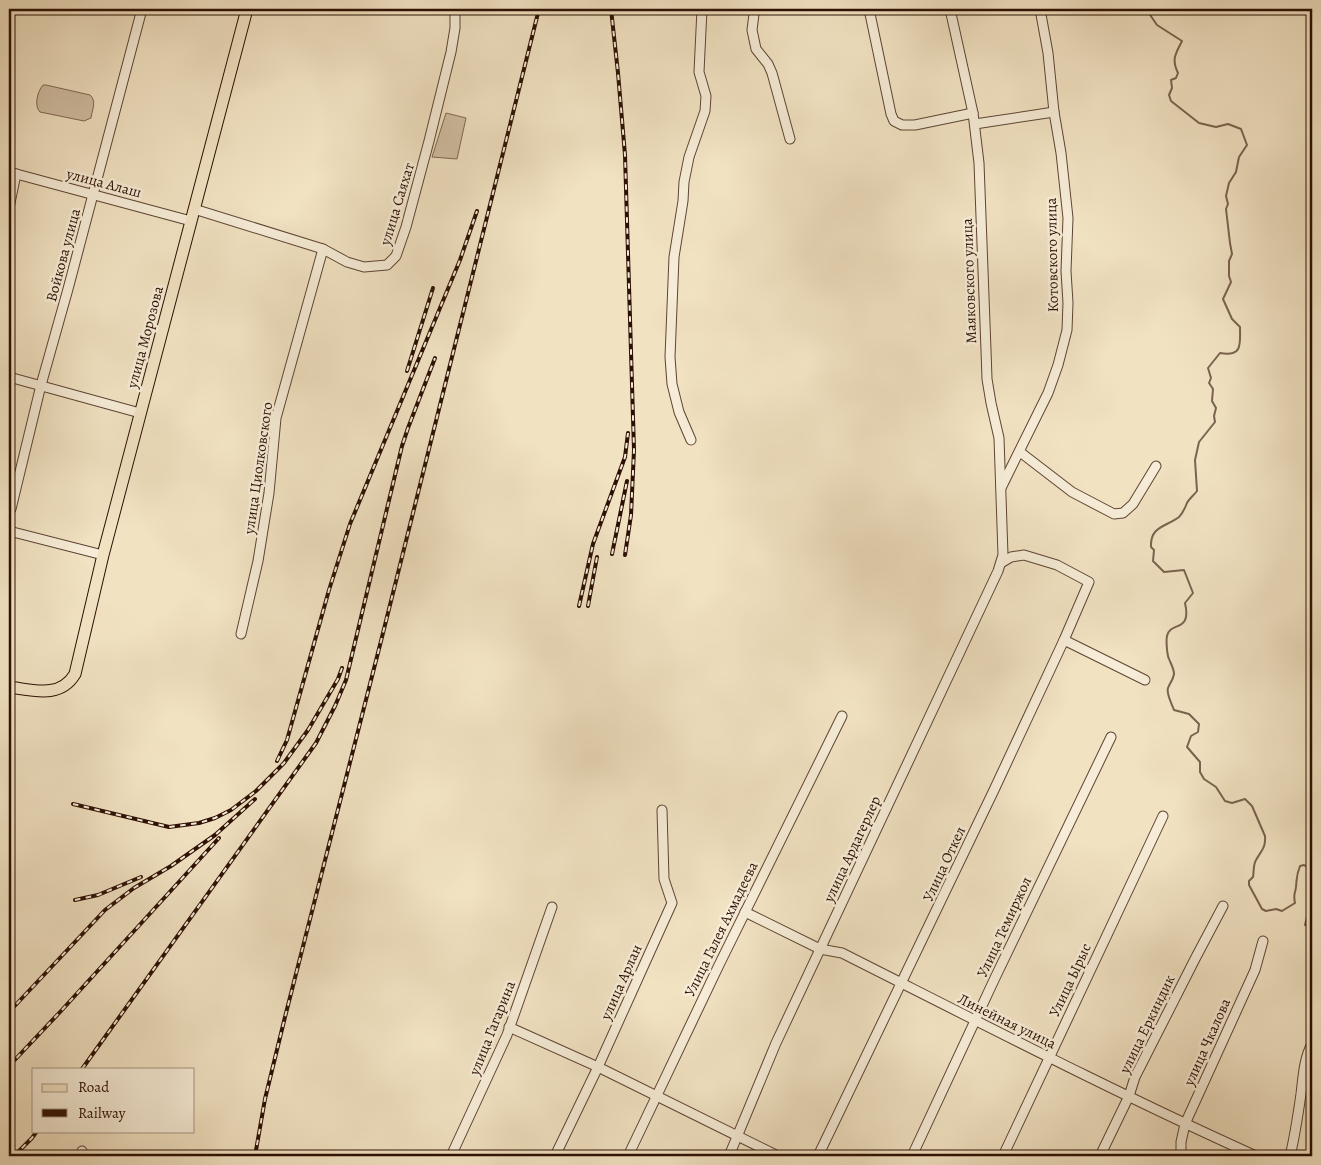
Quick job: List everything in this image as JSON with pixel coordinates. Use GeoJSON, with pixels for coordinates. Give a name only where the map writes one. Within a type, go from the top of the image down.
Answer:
{"type":"FeatureCollection","features":[{"type":"Feature","properties":{"kind":"main road","name":"улица Морозова"},"geometry":{"type":"LineString","coordinates":[[9,687],[50,691],[65,686],[75,674],[103,555],[247,9]]}},
{"type":"Feature","properties":{"kind":"street","name":"Войкова улица"},"geometry":{"type":"LineString","coordinates":[[11,509],[41,385],[142,9]]}},
{"type":"Feature","properties":{"kind":"street","name":"улица Саяхат"},"geometry":{"type":"LineString","coordinates":[[194,210],[323,249],[347,262],[364,267],[386,265],[396,256],[406,227],[429,142],[451,52],[455,28],[455,14],[452,9]]}},
{"type":"Feature","properties":{"kind":"street"},"geometry":{"type":"LineString","coordinates":[[691,440],[678,412],[672,384],[670,358],[674,257],[683,201],[684,182],[689,157],[706,104],[706,96],[699,72],[702,9]]}},
{"type":"Feature","properties":{"kind":"street"},"geometry":{"type":"LineString","coordinates":[[754,9],[752,30],[756,49],[768,64],[772,73],[790,139]]}},
{"type":"Feature","properties":{"kind":"street"},"geometry":{"type":"LineString","coordinates":[[869,9],[894,121],[902,125],[915,124],[973,113]]}},
{"type":"Feature","properties":{"kind":"street","name":"Маяковского улица"},"geometry":{"type":"LineString","coordinates":[[950,9],[973,113],[979,163],[987,379],[999,438],[1002,559]]}},
{"type":"Feature","properties":{"kind":"street","name":"Котовского улица"},"geometry":{"type":"LineString","coordinates":[[1001,489],[1048,394],[1067,330],[1066,271],[1068,218],[1048,54],[1040,9]]}},
{"type":"Feature","properties":{"kind":"street"},"geometry":{"type":"LineString","coordinates":[[975,124],[1054,112]]}},
{"type":"Feature","properties":{"kind":"street","name":"улица Алаш"},"geometry":{"type":"LineString","coordinates":[[13,174],[191,221]]}},
{"type":"Feature","properties":{"kind":"street"},"geometry":{"type":"LineString","coordinates":[[9,208],[13,174]]}},
{"type":"Feature","properties":{"kind":"street","name":"улица Циолковского"},"geometry":{"type":"LineString","coordinates":[[240,634],[260,552],[269,493],[276,418],[323,249]]}},
{"type":"Feature","properties":{"kind":"street"},"geometry":{"type":"LineString","coordinates":[[9,377],[140,413]]}},
{"type":"Feature","properties":{"kind":"street"},"geometry":{"type":"LineString","coordinates":[[1020,452],[1072,492],[1114,514],[1124,513],[1133,504],[1156,466]]}},
{"type":"Feature","properties":{"kind":"street"},"geometry":{"type":"LineString","coordinates":[[9,531],[103,555]]}},
{"type":"Feature","properties":{"kind":"street","name":"Улица Откел"},"geometry":{"type":"LineString","coordinates":[[818,1156],[1064,640],[1089,582],[1057,565],[1024,555],[1002,559]]}},
{"type":"Feature","properties":{"kind":"street","name":"улица Ардагерлер"},"geometry":{"type":"LineString","coordinates":[[729,1156],[776,1043],[994,580],[1002,559]]}},
{"type":"Feature","properties":{"kind":"street"},"geometry":{"type":"LineString","coordinates":[[1064,640],[1145,680]]}},
{"type":"Feature","properties":{"kind":"street","name":"Улица Галея Ахмадеева"},"geometry":{"type":"LineString","coordinates":[[628,1156],[745,912],[842,716]]}},
{"type":"Feature","properties":{"kind":"street","name":"Улица Темиржол"},"geometry":{"type":"LineString","coordinates":[[912,1156],[1111,737]]}},
{"type":"Feature","properties":{"kind":"street","name":"улица Арлан"},"geometry":{"type":"LineString","coordinates":[[555,1156],[598,1067],[672,903],[664,879],[662,810]]}},
{"type":"Feature","properties":{"kind":"street","name":"Улица Ырыс"},"geometry":{"type":"LineString","coordinates":[[1003,1156],[1163,816]]}},
{"type":"Feature","properties":{"kind":"street","name":"улица Еркиндик"},"geometry":{"type":"LineString","coordinates":[[1100,1156],[1129,1096],[1135,1077],[1223,906]]}},
{"type":"Feature","properties":{"kind":"street","name":"улица Гагарина"},"geometry":{"type":"LineString","coordinates":[[451,1156],[509,1027],[552,907]]}},
{"type":"Feature","properties":{"kind":"street","name":"Линейная улица"},"geometry":{"type":"LineString","coordinates":[[745,912],[820,949],[842,953],[975,1021],[1185,1124],[1256,1156]]}},
{"type":"Feature","properties":{"kind":"street","name":"улица Чкалова"},"geometry":{"type":"LineString","coordinates":[[1181,1156],[1181,1142],[1185,1124],[1255,970],[1263,940]]}},
{"type":"Feature","properties":{"kind":"street"},"geometry":{"type":"LineString","coordinates":[[509,1027],[598,1067],[778,1156]]}},
{"type":"Feature","properties":{"kind":"street"},"geometry":{"type":"LineString","coordinates":[[1290,1156],[1305,1068],[1312,1044]]}},
{"type":"Feature","properties":{"kind":"shaded area"},"geometry":{"type":"Polygon","coordinates":[[[43,85],[90,95],[94,103],[91,118],[84,121],[40,112],[37,106],[37,99],[43,85]]]}},
{"type":"Feature","properties":{"kind":"shaded area"},"geometry":{"type":"Polygon","coordinates":[[[446,113],[466,118],[457,159],[432,157],[446,113]]]}},
{"type":"Feature","properties":{"kind":"waterway"},"geometry":{"type":"LineString","coordinates":[[1146,9],[1157,25],[1182,41],[1175,56],[1178,73],[1176,78],[1171,80],[1172,88],[1169,95],[1171,101],[1199,123],[1216,127],[1228,124],[1241,129],[1247,145],[1239,157],[1236,172],[1229,183],[1226,196],[1232,254],[1229,261],[1231,282],[1223,299],[1232,319],[1240,327],[1240,344],[1239,348],[1233,353],[1220,353],[1208,368],[1211,378],[1209,383],[1213,389],[1212,401],[1216,408],[1215,422],[1199,442],[1195,460],[1197,491],[1188,501],[1179,517],[1156,531],[1151,540],[1151,547],[1154,550],[1153,561],[1164,572],[1184,570],[1193,593],[1185,603],[1186,619],[1183,623],[1172,629],[1167,636],[1168,654],[1174,674],[1168,688],[1168,693],[1174,710],[1189,714],[1199,724],[1198,732],[1191,736],[1187,747],[1200,762],[1200,772],[1204,779],[1216,787],[1225,801],[1232,803],[1245,799],[1252,806],[1265,836],[1265,844],[1255,862],[1253,877],[1249,881],[1249,885],[1262,909],[1266,911],[1276,909],[1282,911],[1295,903],[1294,896],[1300,866],[1304,865],[1310,869],[1312,882]]}},
{"type":"Feature","properties":{"kind":"waterway"},"geometry":{"type":"LineString","coordinates":[[1312,906],[1309,909],[1305,925],[1312,929]]}},
{"type":"Feature","properties":{"kind":"railway"},"geometry":{"type":"LineString","coordinates":[[255,1156],[265,1099],[285,1017],[539,9]]}},
{"type":"Feature","properties":{"kind":"railway"},"geometry":{"type":"LineString","coordinates":[[611,9],[625,155],[634,450],[631,515],[625,555]]}},
{"type":"Feature","properties":{"kind":"railway"},"geometry":{"type":"LineString","coordinates":[[277,761],[287,740],[329,590],[350,524],[460,260],[477,211]]}},
{"type":"Feature","properties":{"kind":"railway"},"geometry":{"type":"LineString","coordinates":[[407,371],[433,288]]}},
{"type":"Feature","properties":{"kind":"railway"},"geometry":{"type":"LineString","coordinates":[[83,1068],[316,743],[335,706],[346,680],[402,446],[435,358]]}},
{"type":"Feature","properties":{"kind":"railway"},"geometry":{"type":"LineString","coordinates":[[579,606],[593,544],[625,457],[628,433]]}},
{"type":"Feature","properties":{"kind":"railway"},"geometry":{"type":"LineString","coordinates":[[612,554],[627,481]]}},
{"type":"Feature","properties":{"kind":"railway"},"geometry":{"type":"LineString","coordinates":[[588,606],[597,557]]}},
{"type":"Feature","properties":{"kind":"railway"},"geometry":{"type":"LineString","coordinates":[[73,804],[169,827],[199,823],[231,810],[256,791],[284,763],[308,730],[338,679],[342,668]]}},
{"type":"Feature","properties":{"kind":"railway"},"geometry":{"type":"LineString","coordinates":[[9,1012],[105,910],[134,888],[171,866],[215,835],[255,799]]}},
{"type":"Feature","properties":{"kind":"railway"},"geometry":{"type":"LineString","coordinates":[[9,1066],[219,838]]}},
{"type":"Feature","properties":{"kind":"railway"},"geometry":{"type":"LineString","coordinates":[[75,900],[98,895],[141,877]]}},
{"type":"Feature","properties":{"kind":"railway"},"geometry":{"type":"LineString","coordinates":[[14,1156],[36,1132]]}}]}
